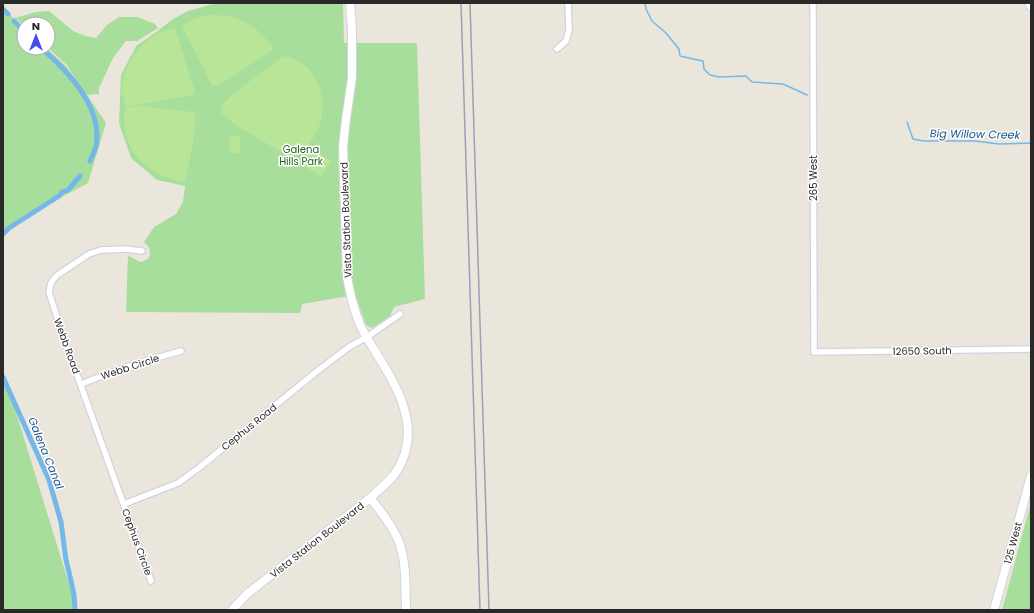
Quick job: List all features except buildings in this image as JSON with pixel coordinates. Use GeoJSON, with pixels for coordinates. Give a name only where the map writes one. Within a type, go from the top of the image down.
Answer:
{"type":"FeatureCollection","features":[{"type":"Feature","properties":{"kind":"street","name":"Vista Station Boulevard"},"geometry":{"type":"LineString","coordinates":[[232,610],[247,594],[370,498],[393,475],[401,462],[407,445],[408,422],[405,410],[393,381],[362,327],[351,296],[347,277],[343,147],[352,78],[352,30],[350,3]]}},
{"type":"Feature","properties":{"kind":"street"},"geometry":{"type":"LineString","coordinates":[[557,49],[566,41],[569,30],[568,3]]}},
{"type":"Feature","properties":{"kind":"street","name":"265 West"},"geometry":{"type":"LineString","coordinates":[[813,3],[814,352]]}},
{"type":"Feature","properties":{"kind":"street","name":"Webb Road"},"geometry":{"type":"LineString","coordinates":[[124,504],[49,292],[51,283],[56,276],[89,254],[100,250],[110,249],[142,251]]}},
{"type":"Feature","properties":{"kind":"street","name":"Cephus Road"},"geometry":{"type":"LineString","coordinates":[[124,504],[178,483],[200,467],[316,372],[349,347],[367,337],[400,314]]}},
{"type":"Feature","properties":{"kind":"street","name":"12650 South"},"geometry":{"type":"LineString","coordinates":[[814,352],[1031,349]]}},
{"type":"Feature","properties":{"kind":"street","name":"Webb Circle"},"geometry":{"type":"LineString","coordinates":[[81,384],[136,364],[181,351]]}},
{"type":"Feature","properties":{"kind":"street","name":"125 West"},"geometry":{"type":"LineString","coordinates":[[994,610],[1031,476]]}},
{"type":"Feature","properties":{"kind":"street"},"geometry":{"type":"LineString","coordinates":[[370,498],[391,527],[399,542],[404,559],[406,610]]}},
{"type":"Feature","properties":{"kind":"street","name":"Cephus Circle"},"geometry":{"type":"LineString","coordinates":[[124,504],[151,581]]}},
{"type":"Feature","properties":{"kind":"green space","name":"Galena Hills Park"},"geometry":{"type":"Polygon","coordinates":[[[216,3],[343,3],[344,43],[417,43],[425,299],[394,307],[390,316],[372,328],[366,325],[355,295],[302,304],[300,313],[126,312],[128,256],[140,262],[149,258],[150,249],[144,242],[154,227],[176,214],[183,202],[185,186],[157,180],[131,158],[119,123],[121,75],[136,46],[173,19],[188,11],[216,3]]]}},
{"type":"Feature","properties":{"kind":"green space"},"geometry":{"type":"Polygon","coordinates":[[[3,6],[16,21],[16,56],[55,56],[66,66],[78,83],[67,65],[56,55],[56,17],[73,31],[85,36],[96,38],[107,25],[119,17],[137,17],[155,24],[158,28],[137,41],[126,41],[113,58],[99,88],[99,94],[87,95],[106,123],[88,183],[8,226],[3,235],[3,6]]]}},
{"type":"Feature","properties":{"kind":"green space"},"geometry":{"type":"Polygon","coordinates":[[[49,11],[55,16],[22,16],[36,12],[49,11]]]}},
{"type":"Feature","properties":{"kind":"green space"},"geometry":{"type":"Polygon","coordinates":[[[209,15],[221,15],[247,23],[259,32],[274,49],[218,86],[212,85],[182,26],[195,18],[209,15]]]}},
{"type":"Feature","properties":{"kind":"green space"},"geometry":{"type":"Polygon","coordinates":[[[175,28],[195,92],[192,95],[126,107],[122,88],[126,71],[133,56],[143,44],[154,36],[161,32],[175,28]]]}},
{"type":"Feature","properties":{"kind":"green space"},"geometry":{"type":"Polygon","coordinates":[[[284,56],[296,60],[306,67],[314,76],[322,99],[320,124],[313,139],[301,150],[290,157],[237,126],[221,113],[222,105],[235,92],[284,56]]]}},
{"type":"Feature","properties":{"kind":"green space"},"geometry":{"type":"Polygon","coordinates":[[[140,106],[193,112],[196,115],[193,144],[185,182],[174,180],[155,172],[139,159],[133,150],[128,141],[125,130],[125,108],[140,106]]]}},
{"type":"Feature","properties":{"kind":"green space"},"geometry":{"type":"Polygon","coordinates":[[[229,136],[240,136],[240,153],[230,153],[229,136]]]}},
{"type":"Feature","properties":{"kind":"green space"},"geometry":{"type":"Polygon","coordinates":[[[312,149],[331,161],[321,176],[302,165],[312,149]]]}},
{"type":"Feature","properties":{"kind":"green space"},"geometry":{"type":"Polygon","coordinates":[[[3,370],[77,610],[3,610],[3,370]]]}},
{"type":"Feature","properties":{"kind":"green space"},"geometry":{"type":"Polygon","coordinates":[[[1031,502],[1031,610],[1002,610],[1031,502]]]}},
{"type":"Feature","properties":{"kind":"waterway","name":"Big Willow Creek"},"geometry":{"type":"LineString","coordinates":[[645,3],[646,9],[652,21],[666,33],[679,49],[680,56],[703,61],[704,69],[710,75],[719,77],[746,76],[752,82],[783,84],[807,95]]}},
{"type":"Feature","properties":{"kind":"waterway","name":"Galena Canal"},"geometry":{"type":"LineString","coordinates":[[3,9],[8,14]]}},
{"type":"Feature","properties":{"kind":"waterway","name":"Galena Canal"},"geometry":{"type":"LineString","coordinates":[[50,56],[72,79],[89,104],[97,132],[96,146],[90,161]]}},
{"type":"Feature","properties":{"kind":"waterway","name":"Big Willow Creek"},"geometry":{"type":"LineString","coordinates":[[907,122],[913,139],[923,141],[975,141],[999,144],[1031,143]]}},
{"type":"Feature","properties":{"kind":"waterway","name":"Galena Canal"},"geometry":{"type":"LineString","coordinates":[[3,234],[9,228],[59,196],[62,192],[68,190],[80,176]]}},
{"type":"Feature","properties":{"kind":"waterway","name":"Galena Canal"},"geometry":{"type":"LineString","coordinates":[[3,377],[49,480],[61,522],[66,560],[74,595],[75,610]]}},
{"type":"Feature","properties":{"kind":"railway"},"geometry":{"type":"LineString","coordinates":[[461,3],[480,610]]}},
{"type":"Feature","properties":{"kind":"railway"},"geometry":{"type":"LineString","coordinates":[[470,3],[489,610]]}}]}
